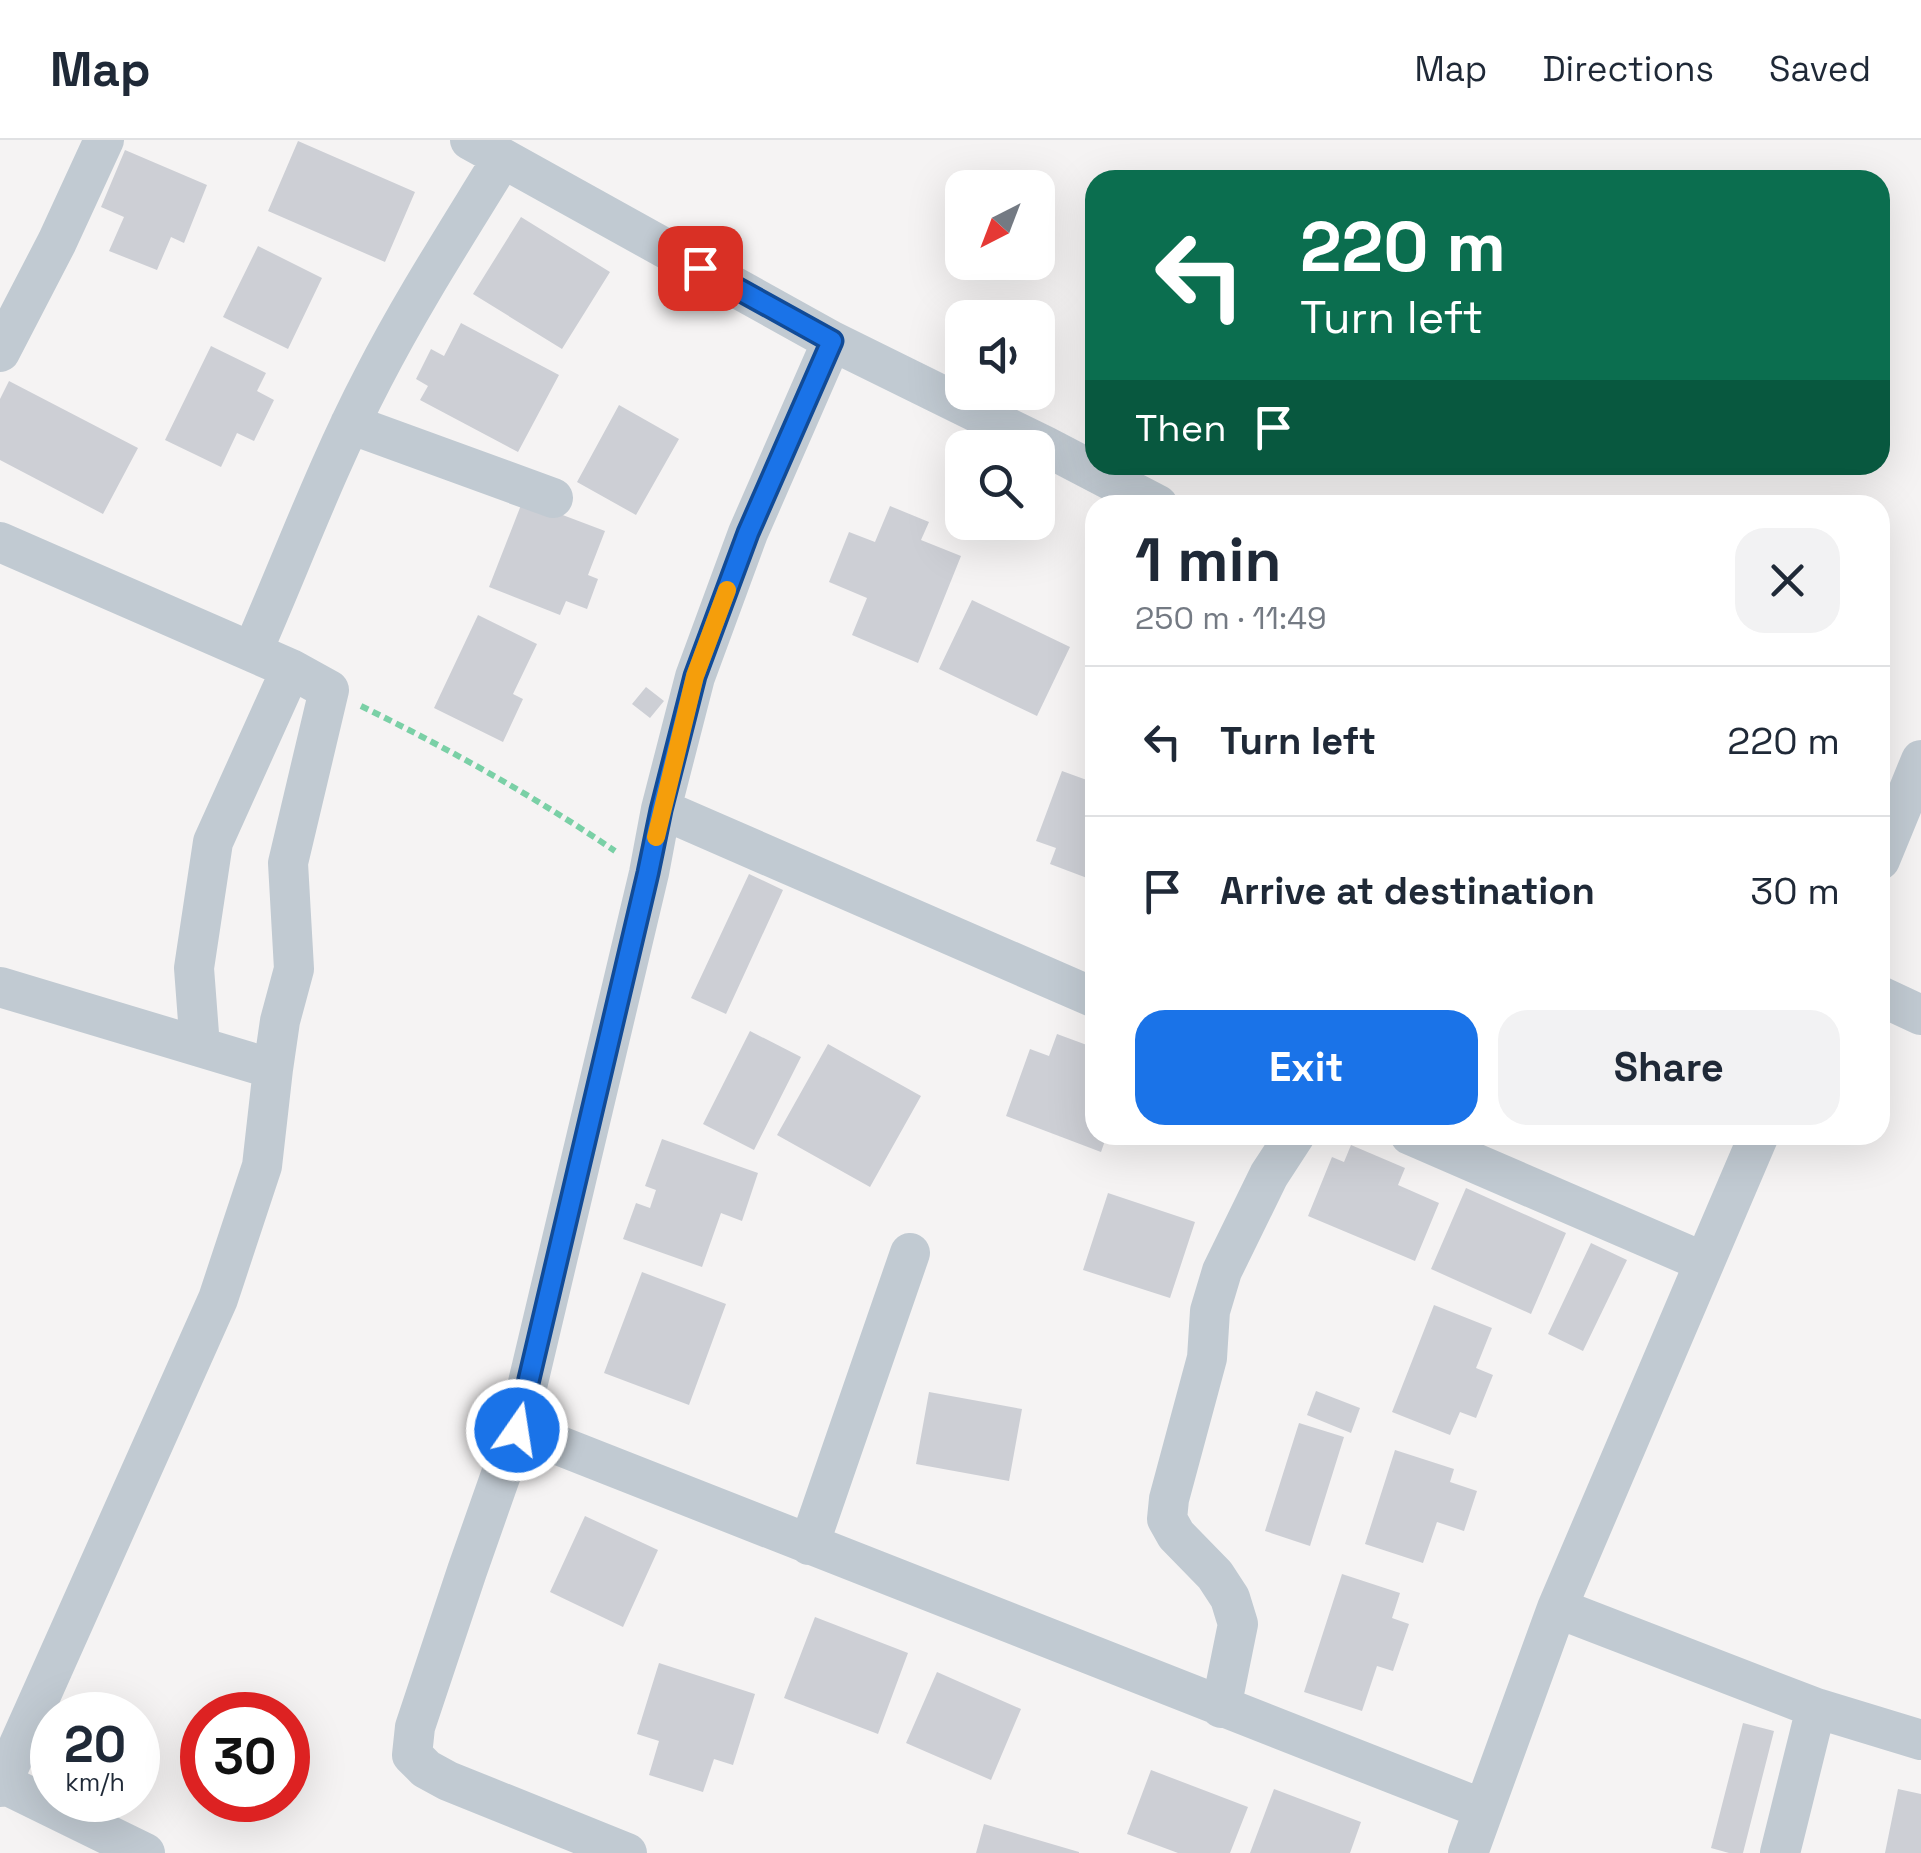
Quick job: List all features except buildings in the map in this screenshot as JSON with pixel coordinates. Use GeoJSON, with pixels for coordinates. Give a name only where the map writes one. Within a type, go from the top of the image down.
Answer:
{"type":"FeatureCollection","features":[{"type":"Feature","properties":{"kind":"street"},"geometry":{"type":"LineString","coordinates":[[0,352],[58,242],[104,140]]}},
{"type":"Feature","properties":{"kind":"street"},"geometry":{"type":"LineString","coordinates":[[252,652],[350,424],[486,150],[832,341],[1085,467]]}},
{"type":"Feature","properties":{"kind":"street"},"geometry":{"type":"LineString","coordinates":[[626,1853],[426,1769],[412,1755],[415,1728],[517,1430],[695,676],[748,533],[832,341]]}},
{"type":"Feature","properties":{"kind":"street"},"geometry":{"type":"LineString","coordinates":[[350,424],[553,498]]}},
{"type":"Feature","properties":{"kind":"street"},"geometry":{"type":"LineString","coordinates":[[1101,475],[1139,495]]}},
{"type":"Feature","properties":{"kind":"street"},"geometry":{"type":"LineString","coordinates":[[0,542],[290,669],[328,690],[288,863],[294,969],[280,1020],[262,1166],[218,1299],[1,1785],[146,1853]]}},
{"type":"Feature","properties":{"kind":"street"},"geometry":{"type":"LineString","coordinates":[[200,1048],[194,968],[213,842],[290,669]]}},
{"type":"Feature","properties":{"kind":"street"},"geometry":{"type":"LineString","coordinates":[[1890,836],[1921,760]]}},
{"type":"Feature","properties":{"kind":"street"},"geometry":{"type":"LineString","coordinates":[[661,810],[1085,994]]}},
{"type":"Feature","properties":{"kind":"street"},"geometry":{"type":"LineString","coordinates":[[0,987],[273,1070]]}},
{"type":"Feature","properties":{"kind":"street"},"geometry":{"type":"LineString","coordinates":[[1890,1001],[1921,1016]]}},
{"type":"Feature","properties":{"kind":"street"},"geometry":{"type":"LineString","coordinates":[[1221,1708],[1238,1624],[1230,1598],[1215,1574],[1176,1535],[1167,1519],[1169,1499],[1207,1358],[1210,1310],[1222,1270],[1269,1175],[1289,1145]]}},
{"type":"Feature","properties":{"kind":"street"},"geometry":{"type":"LineString","coordinates":[[1433,1145],[1704,1262]]}},
{"type":"Feature","properties":{"kind":"street"},"geometry":{"type":"LineString","coordinates":[[1468,1853],[1557,1608],[1756,1145]]}},
{"type":"Feature","properties":{"kind":"street"},"geometry":{"type":"LineString","coordinates":[[809,1545],[910,1253]]}},
{"type":"Feature","properties":{"kind":"street"},"geometry":{"type":"LineString","coordinates":[[517,1430],[1482,1809]]}},
{"type":"Feature","properties":{"kind":"street"},"geometry":{"type":"LineString","coordinates":[[1557,1608],[1816,1708],[1921,1740]]}},
{"type":"Feature","properties":{"kind":"street"},"geometry":{"type":"LineString","coordinates":[[1780,1853],[1816,1708]]}},
{"type":"Feature","properties":{"kind":"path"},"geometry":{"type":"LineString","coordinates":[[328,690],[444,747],[570,820],[648,873]]}},
{"type":"Feature","properties":{"kind":"slow traffic"},"geometry":{"type":"LineString","coordinates":[[656,837],[695,676],[727,590]]}},
{"type":"Feature","properties":{"kind":"route"},"geometry":{"type":"LineString","coordinates":[[517,1430],[695,676],[748,533],[832,341],[700,268]]}}]}
